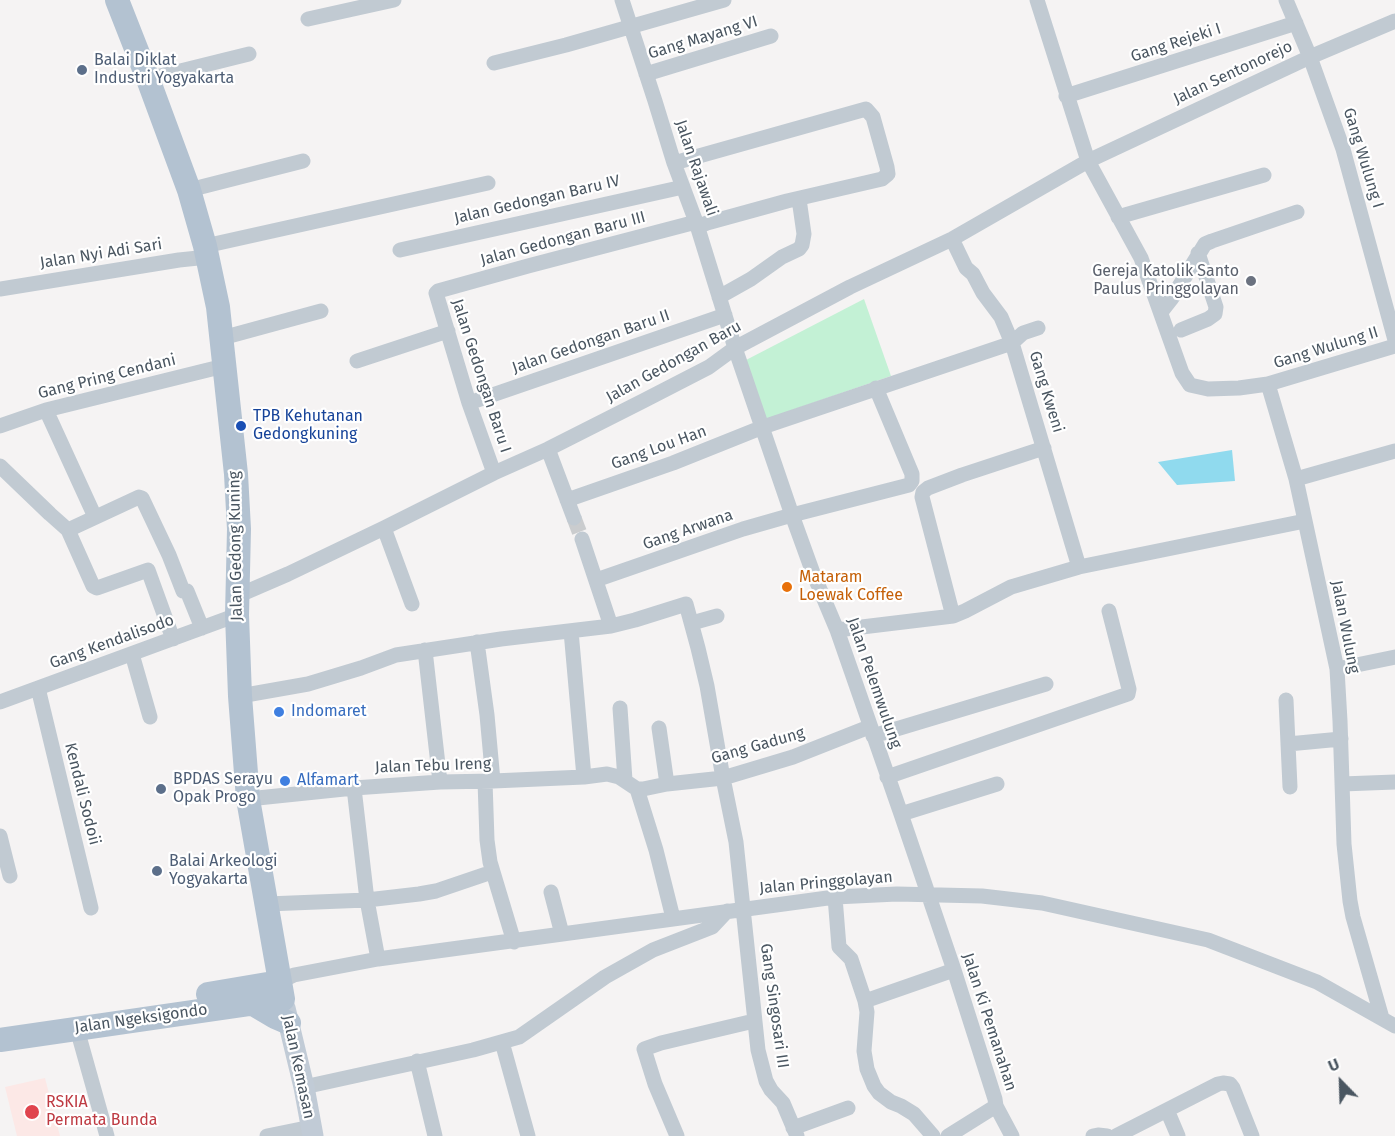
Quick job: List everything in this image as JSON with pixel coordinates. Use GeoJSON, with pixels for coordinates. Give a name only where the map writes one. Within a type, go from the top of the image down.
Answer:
{"type":"FeatureCollection","features":[{"type":"Feature","properties":{"kind":"main road","name":"Jalan Gedong Kuning"},"geometry":{"type":"LineString","coordinates":[[120,1],[189,190],[206,251],[218,307],[236,474],[239,529],[237,606],[240,696],[248,799],[281,991]]}},
{"type":"Feature","properties":{"kind":"main road","name":"Jalan Ngeksigondo"},"geometry":{"type":"LineString","coordinates":[[0,1040],[254,1004],[281,991]]}},
{"type":"Feature","properties":{"kind":"main road","name":"Jalan Ngeksigondo"},"geometry":{"type":"LineString","coordinates":[[0,1025],[281,991]]}},
{"type":"Feature","properties":{"kind":"main road"},"geometry":{"type":"LineString","coordinates":[[254,1004],[289,1023]]}},
{"type":"Feature","properties":{"kind":"street"},"geometry":{"type":"LineString","coordinates":[[308,19],[394,0]]}},
{"type":"Feature","properties":{"kind":"street","name":"Jalan Rajawali"},"geometry":{"type":"LineString","coordinates":[[622,0],[674,163],[697,225],[735,348]]}},
{"type":"Feature","properties":{"kind":"street"},"geometry":{"type":"LineString","coordinates":[[494,63],[724,0]]}},
{"type":"Feature","properties":{"kind":"street"},"geometry":{"type":"LineString","coordinates":[[1037,0],[1088,161],[1142,258],[1161,312],[1174,332],[1182,373],[1190,385],[1208,389],[1268,384]]}},
{"type":"Feature","properties":{"kind":"street","name":"Gang Wulung I"},"geometry":{"type":"LineString","coordinates":[[1286,0],[1310,57],[1342,149],[1395,340]]}},
{"type":"Feature","properties":{"kind":"street","name":"Jalan Sentonorejo"},"geometry":{"type":"LineString","coordinates":[[1088,161],[1310,57],[1395,21]]}},
{"type":"Feature","properties":{"kind":"street","name":"Gang Rejeki I"},"geometry":{"type":"LineString","coordinates":[[1066,96],[1296,24]]}},
{"type":"Feature","properties":{"kind":"street","name":"Gang Mayang VI"},"geometry":{"type":"LineString","coordinates":[[646,74],[771,36]]}},
{"type":"Feature","properties":{"kind":"street"},"geometry":{"type":"LineString","coordinates":[[148,79],[249,54]]}},
{"type":"Feature","properties":{"kind":"street","name":"Jalan Gedongan Baru III"},"geometry":{"type":"LineString","coordinates":[[438,291],[882,179],[888,174],[873,117],[866,109],[674,163]]}},
{"type":"Feature","properties":{"kind":"street"},"geometry":{"type":"LineString","coordinates":[[189,190],[303,160]]}},
{"type":"Feature","properties":{"kind":"street","name":"Jalan Gedongan Baru"},"geometry":{"type":"LineString","coordinates":[[237,606],[288,574],[548,449],[709,367],[735,348],[850,287],[952,239],[1088,161]]}},
{"type":"Feature","properties":{"kind":"street"},"geometry":{"type":"LineString","coordinates":[[1118,217],[1264,175]]}},
{"type":"Feature","properties":{"kind":"street","name":"Jalan Nyi Adi Sari"},"geometry":{"type":"LineString","coordinates":[[0,289],[122,269],[206,251],[488,183]]}},
{"type":"Feature","properties":{"kind":"street","name":"Jalan Gedongan Baru IV"},"geometry":{"type":"LineString","coordinates":[[400,250],[683,187]]}},
{"type":"Feature","properties":{"kind":"street"},"geometry":{"type":"LineString","coordinates":[[719,297],[751,279],[782,257],[799,249],[804,234],[799,199]]}},
{"type":"Feature","properties":{"kind":"street"},"geometry":{"type":"LineString","coordinates":[[1161,312],[1205,244],[1298,212]]}},
{"type":"Feature","properties":{"kind":"street","name":"Gang Kweni"},"geometry":{"type":"LineString","coordinates":[[952,239],[966,268],[973,274],[1001,317],[1012,343],[1079,567]]}},
{"type":"Feature","properties":{"kind":"street"},"geometry":{"type":"LineString","coordinates":[[1174,332],[1215,314],[1216,307],[1198,254]]}},
{"type":"Feature","properties":{"kind":"street","name":"Jalan Gedongan Baru I"},"geometry":{"type":"LineString","coordinates":[[438,291],[436,295],[469,403],[494,473]]}},
{"type":"Feature","properties":{"kind":"street"},"geometry":{"type":"LineString","coordinates":[[222,338],[321,311]]}},
{"type":"Feature","properties":{"kind":"street","name":"Jalan Gedongan Baru II"},"geometry":{"type":"LineString","coordinates":[[469,403],[725,315]]}},
{"type":"Feature","properties":{"kind":"street","name":"Gang Lou Han"},"geometry":{"type":"LineString","coordinates":[[567,500],[673,463],[763,427],[1012,343],[1023,333],[1038,328]]}},
{"type":"Feature","properties":{"kind":"street"},"geometry":{"type":"LineString","coordinates":[[357,361],[448,331]]}},
{"type":"Feature","properties":{"kind":"street","name":"Gang Wulung II"},"geometry":{"type":"LineString","coordinates":[[1268,384],[1395,346]]}},
{"type":"Feature","properties":{"kind":"street","name":"Jalan Pelemwulung"},"geometry":{"type":"LineString","coordinates":[[735,348],[792,515],[837,630],[928,896]]}},
{"type":"Feature","properties":{"kind":"street","name":"Gang Pring Cendani"},"geometry":{"type":"LineString","coordinates":[[0,426],[46,410],[224,366]]}},
{"type":"Feature","properties":{"kind":"street","name":"Jalan Wulung"},"geometry":{"type":"LineString","coordinates":[[1268,384],[1296,479],[1337,669],[1344,844],[1350,900],[1382,1018]]}},
{"type":"Feature","properties":{"kind":"street","name":"Gang Arwana"},"geometry":{"type":"LineString","coordinates":[[596,580],[743,529],[907,486],[911,483],[912,474],[876,388]]}},
{"type":"Feature","properties":{"kind":"street"},"geometry":{"type":"LineString","coordinates":[[46,410],[95,517]]}},
{"type":"Feature","properties":{"kind":"street"},"geometry":{"type":"LineString","coordinates":[[953,616],[922,497],[923,492],[962,475],[1044,448]]}},
{"type":"Feature","properties":{"kind":"street"},"geometry":{"type":"LineString","coordinates":[[548,449],[574,518]]}},
{"type":"Feature","properties":{"kind":"street"},"geometry":{"type":"LineString","coordinates":[[1296,479],[1395,451]]}},
{"type":"Feature","properties":{"kind":"street"},"geometry":{"type":"LineString","coordinates":[[0,466],[68,530],[93,586],[97,588],[148,570],[173,639]]}},
{"type":"Feature","properties":{"kind":"street"},"geometry":{"type":"LineString","coordinates":[[68,530],[139,497],[142,498],[183,591],[187,591],[202,628]]}},
{"type":"Feature","properties":{"kind":"street"},"geometry":{"type":"LineString","coordinates":[[837,630],[953,616],[1011,587],[1079,567],[1305,521]]}},
{"type":"Feature","properties":{"kind":"street"},"geometry":{"type":"LineString","coordinates":[[384,528],[412,604]]}},
{"type":"Feature","properties":{"kind":"street"},"geometry":{"type":"LineString","coordinates":[[240,696],[308,684],[389,657],[425,650],[610,626],[582,539]]}},
{"type":"Feature","properties":{"kind":"street","name":"Gang Singosari III"},"geometry":{"type":"LineString","coordinates":[[610,626],[686,604],[707,686],[736,842],[758,1050],[766,1081],[783,1103],[795,1132]]}},
{"type":"Feature","properties":{"kind":"street","name":"Gang Kendalisodo"},"geometry":{"type":"LineString","coordinates":[[0,702],[202,628],[237,606]]}},
{"type":"Feature","properties":{"kind":"street"},"geometry":{"type":"LineString","coordinates":[[887,777],[1128,694],[1129,689],[1109,611]]}},
{"type":"Feature","properties":{"kind":"street"},"geometry":{"type":"LineString","coordinates":[[692,623],[717,616]]}},
{"type":"Feature","properties":{"kind":"street"},"geometry":{"type":"LineString","coordinates":[[571,631],[584,777]]}},
{"type":"Feature","properties":{"kind":"street"},"geometry":{"type":"LineString","coordinates":[[477,642],[487,715],[488,854],[514,942]]}},
{"type":"Feature","properties":{"kind":"street"},"geometry":{"type":"LineString","coordinates":[[425,650],[440,782]]}},
{"type":"Feature","properties":{"kind":"street"},"geometry":{"type":"LineString","coordinates":[[132,654],[150,717]]}},
{"type":"Feature","properties":{"kind":"street"},"geometry":{"type":"LineString","coordinates":[[1337,669],[1395,657]]}},
{"type":"Feature","properties":{"kind":"street","name":"Gang Gadung"},"geometry":{"type":"LineString","coordinates":[[584,777],[607,774],[619,777],[643,789],[723,778],[793,758],[871,731],[1046,684]]}},
{"type":"Feature","properties":{"kind":"street","name":"Kendali Sodoii"},"geometry":{"type":"LineString","coordinates":[[38,688],[91,908]]}},
{"type":"Feature","properties":{"kind":"street"},"geometry":{"type":"LineString","coordinates":[[1286,700],[1290,788]]}},
{"type":"Feature","properties":{"kind":"street"},"geometry":{"type":"LineString","coordinates":[[620,708],[631,784],[656,850],[674,918]]}},
{"type":"Feature","properties":{"kind":"street"},"geometry":{"type":"LineString","coordinates":[[659,728],[667,784]]}},
{"type":"Feature","properties":{"kind":"street"},"geometry":{"type":"LineString","coordinates":[[1288,744],[1341,740]]}},
{"type":"Feature","properties":{"kind":"street","name":"Jalan Tebu Ireng"},"geometry":{"type":"LineString","coordinates":[[248,799],[440,782],[584,777]]}},
{"type":"Feature","properties":{"kind":"street"},"geometry":{"type":"LineString","coordinates":[[1342,784],[1395,782]]}},
{"type":"Feature","properties":{"kind":"street"},"geometry":{"type":"LineString","coordinates":[[901,814],[997,784]]}},
{"type":"Feature","properties":{"kind":"street"},"geometry":{"type":"LineString","coordinates":[[354,788],[367,900],[378,959]]}},
{"type":"Feature","properties":{"kind":"street"},"geometry":{"type":"LineString","coordinates":[[0,836],[10,876]]}},
{"type":"Feature","properties":{"kind":"street"},"geometry":{"type":"LineString","coordinates":[[267,904],[367,900],[436,891],[492,872]]}},
{"type":"Feature","properties":{"kind":"street"},"geometry":{"type":"LineString","coordinates":[[551,892],[562,934]]}},
{"type":"Feature","properties":{"kind":"street","name":"Jalan Pringgolayan"},"geometry":{"type":"LineString","coordinates":[[281,991],[294,975],[337,966],[674,918],[835,897],[897,894],[982,896],[1042,903],[1208,940],[1317,982],[1395,1026]]}},
{"type":"Feature","properties":{"kind":"street","name":"Jalan Ki Pemanahan"},"geometry":{"type":"LineString","coordinates":[[928,896],[954,970],[996,1106],[948,1136]]}},
{"type":"Feature","properties":{"kind":"street"},"geometry":{"type":"LineString","coordinates":[[835,897],[840,947],[851,959],[865,1000],[867,1012],[865,1059],[874,1086],[885,1098],[914,1114],[933,1136]]}},
{"type":"Feature","properties":{"kind":"street"},"geometry":{"type":"LineString","coordinates":[[304,1087],[473,1050],[519,1036],[629,962],[712,927],[727,911]]}},
{"type":"Feature","properties":{"kind":"street"},"geometry":{"type":"LineString","coordinates":[[865,1000],[954,970]]}},
{"type":"Feature","properties":{"kind":"street","name":"Jalan Kemasan"},"geometry":{"type":"LineString","coordinates":[[281,991],[312,1131]]}},
{"type":"Feature","properties":{"kind":"street"},"geometry":{"type":"LineString","coordinates":[[677,1136],[655,1084],[644,1049],[754,1021]]}},
{"type":"Feature","properties":{"kind":"street"},"geometry":{"type":"LineString","coordinates":[[77,1029],[107,1136]]}},
{"type":"Feature","properties":{"kind":"street"},"geometry":{"type":"LineString","coordinates":[[502,1042],[528,1136]]}},
{"type":"Feature","properties":{"kind":"street"},"geometry":{"type":"LineString","coordinates":[[417,1061],[435,1136]]}},
{"type":"Feature","properties":{"kind":"street"},"geometry":{"type":"LineString","coordinates":[[1116,1136],[1218,1084],[1230,1084],[1233,1088],[1252,1136]]}},
{"type":"Feature","properties":{"kind":"street"},"geometry":{"type":"LineString","coordinates":[[996,1106],[1012,1136]]}},
{"type":"Feature","properties":{"kind":"street"},"geometry":{"type":"LineString","coordinates":[[795,1132],[848,1108]]}},
{"type":"Feature","properties":{"kind":"street"},"geometry":{"type":"LineString","coordinates":[[1167,1110],[1178,1136]]}},
{"type":"Feature","properties":{"kind":"street"},"geometry":{"type":"LineString","coordinates":[[267,1136],[312,1131]]}},
{"type":"Feature","properties":{"kind":"street"},"geometry":{"type":"LineString","coordinates":[[1093,1136],[1107,1136]]}},
{"type":"Feature","properties":{"kind":"shaded area","name":"RSKIA Permata Bunda"},"geometry":{"type":"Polygon","coordinates":[[[45,1078],[60,1136],[17,1136],[5,1087],[45,1078]]]}},
{"type":"Feature","properties":{"kind":"green space"},"geometry":{"type":"Polygon","coordinates":[[[864,299],[891,376],[766,419],[746,360],[864,299]]]}},
{"type":"Feature","properties":{"kind":"water"},"geometry":{"type":"Polygon","coordinates":[[[1232,450],[1235,481],[1177,485],[1158,462],[1232,450]]]}},
{"type":"Feature","properties":{"kind":"tunnel"},"geometry":{"type":"LineString","coordinates":[[574,518],[582,539]]}},
{"type":"Feature","properties":{"kind":"place","name":"Balai Diklat Industri Yogyakarta"},"geometry":{"type":"Point","coordinates":[82,70]}},
{"type":"Feature","properties":{"kind":"place","name":"Gereja Katolik Santo Paulus Pringgolayan"},"geometry":{"type":"Point","coordinates":[1251,281]}},
{"type":"Feature","properties":{"kind":"place","name":"TPB Kehutanan Gedongkuning"},"geometry":{"type":"Point","coordinates":[241,426]}},
{"type":"Feature","properties":{"kind":"place","name":"Mataram Loewak Coffee"},"geometry":{"type":"Point","coordinates":[787,587]}},
{"type":"Feature","properties":{"kind":"place","name":"Indomaret"},"geometry":{"type":"Point","coordinates":[279,712]}},
{"type":"Feature","properties":{"kind":"place","name":"Alfamart"},"geometry":{"type":"Point","coordinates":[285,781]}},
{"type":"Feature","properties":{"kind":"place","name":"BPDAS Serayu Opak Progo"},"geometry":{"type":"Point","coordinates":[161,789]}},
{"type":"Feature","properties":{"kind":"place","name":"Balai Arkeologi Yogyakarta"},"geometry":{"type":"Point","coordinates":[157,871]}},
{"type":"Feature","properties":{"kind":"place","name":"RSKIA Permata Bunda"},"geometry":{"type":"Point","coordinates":[32,1112]}}]}
